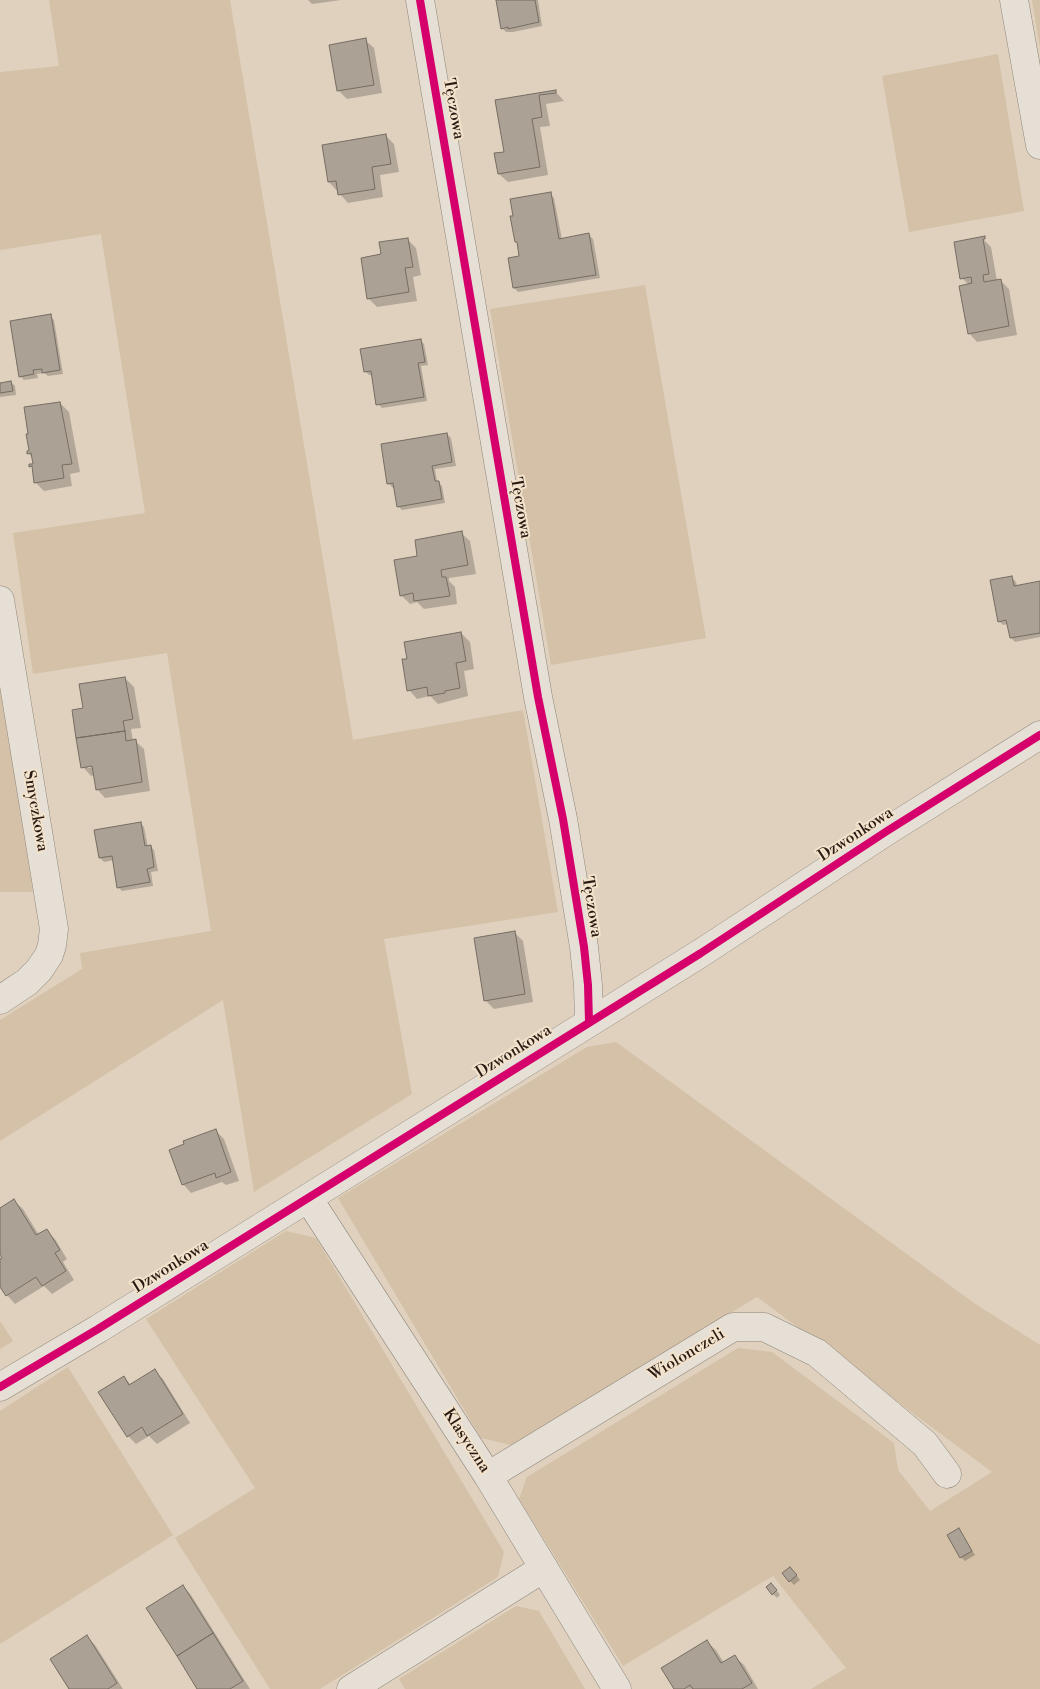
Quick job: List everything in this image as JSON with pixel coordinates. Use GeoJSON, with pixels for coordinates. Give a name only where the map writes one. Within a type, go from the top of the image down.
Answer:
{"type":"FeatureCollection","features":[{"type":"Feature","properties":{"kind":"street","name":"Tęczowa"},"geometry":{"type":"LineString","coordinates":[[420,0],[536,687],[565,829],[584,947],[590,1022]]}},
{"type":"Feature","properties":{"kind":"street"},"geometry":{"type":"LineString","coordinates":[[1014,0],[1040,145]]}},
{"type":"Feature","properties":{"kind":"street","name":"Smyczkowa"},"geometry":{"type":"LineString","coordinates":[[0,600],[54,929],[52,945],[39,970],[27,982],[0,1000]]}},
{"type":"Feature","properties":{"kind":"street","name":"Dzwonkowa"},"geometry":{"type":"LineString","coordinates":[[0,1387],[98,1329],[701,953],[879,836],[1040,736]]}},
{"type":"Feature","properties":{"kind":"street","name":"Klasyczna"},"geometry":{"type":"LineString","coordinates":[[308,1198],[488,1476],[617,1689]]}},
{"type":"Feature","properties":{"kind":"street","name":"Wiolonczeli"},"geometry":{"type":"LineString","coordinates":[[488,1476],[733,1327],[764,1328],[817,1353],[925,1444],[947,1474]]}},
{"type":"Feature","properties":{"kind":"street"},"geometry":{"type":"LineString","coordinates":[[351,1689],[544,1568]]}},
{"type":"Feature","properties":{"kind":"shaded area"},"geometry":{"type":"Polygon","coordinates":[[[49,0],[230,0],[353,740],[523,710],[558,912],[384,939],[412,1094],[254,1192],[223,1000],[0,1141],[0,1020],[82,969],[80,953],[211,931],[167,653],[33,674],[13,533],[145,513],[101,234],[0,250],[0,72],[59,66],[49,0]]]}},
{"type":"Feature","properties":{"kind":"shaded area"},"geometry":{"type":"Polygon","coordinates":[[[1032,0],[1040,0],[1040,48],[1032,0]]]}},
{"type":"Feature","properties":{"kind":"shaded area"},"geometry":{"type":"Polygon","coordinates":[[[998,54],[1024,211],[909,232],[882,76],[998,54]]]}},
{"type":"Feature","properties":{"kind":"shaded area"},"geometry":{"type":"Polygon","coordinates":[[[645,285],[706,638],[551,665],[490,309],[645,285]]]}},
{"type":"Feature","properties":{"kind":"shaded area"},"geometry":{"type":"Polygon","coordinates":[[[0,668],[33,892],[0,892],[0,668]]]}},
{"type":"Feature","properties":{"kind":"shaded area"},"geometry":{"type":"Polygon","coordinates":[[[616,1042],[974,1303],[1040,1345],[1040,1689],[811,1689],[846,1668],[773,1576],[623,1666],[519,1499],[527,1477],[738,1348],[772,1352],[894,1443],[898,1470],[930,1511],[992,1472],[757,1297],[511,1445],[481,1438],[338,1198],[587,1047],[616,1042]]]}},
{"type":"Feature","properties":{"kind":"shaded area"},"geometry":{"type":"Polygon","coordinates":[[[286,1231],[316,1238],[504,1552],[498,1577],[320,1689],[270,1689],[175,1538],[255,1488],[146,1319],[286,1231]]]}},
{"type":"Feature","properties":{"kind":"shaded area"},"geometry":{"type":"Polygon","coordinates":[[[0,1321],[13,1341],[0,1349],[0,1321]]]}},
{"type":"Feature","properties":{"kind":"shaded area"},"geometry":{"type":"Polygon","coordinates":[[[68,1367],[173,1535],[0,1644],[0,1411],[68,1367]]]}},
{"type":"Feature","properties":{"kind":"shaded area"},"geometry":{"type":"Polygon","coordinates":[[[516,1606],[539,1611],[585,1689],[405,1689],[399,1679],[516,1606]]]}},
{"type":"Feature","properties":{"kind":"building"},"geometry":{"type":"Polygon","coordinates":[[[496,0],[535,0],[539,22],[501,29],[496,0]]]}},
{"type":"Feature","properties":{"kind":"building"},"geometry":{"type":"Polygon","coordinates":[[[366,38],[374,85],[337,91],[329,45],[366,38]]]}},
{"type":"Feature","properties":{"kind":"building"},"geometry":{"type":"Polygon","coordinates":[[[556,90],[556,93],[539,95],[542,117],[532,119],[540,167],[498,174],[494,153],[504,152],[495,100],[556,90]]]}},
{"type":"Feature","properties":{"kind":"building"},"geometry":{"type":"Polygon","coordinates":[[[386,134],[391,164],[372,167],[375,189],[338,195],[336,181],[328,182],[322,145],[386,134]]]}},
{"type":"Feature","properties":{"kind":"building"},"geometry":{"type":"Polygon","coordinates":[[[551,192],[559,239],[589,233],[596,275],[513,288],[508,258],[519,256],[510,216],[513,216],[510,199],[551,192]]]}},
{"type":"Feature","properties":{"kind":"building"},"geometry":{"type":"Polygon","coordinates":[[[985,236],[985,239],[983,239],[989,274],[983,275],[984,282],[1001,279],[1009,326],[968,334],[959,286],[972,283],[971,277],[960,279],[954,242],[985,236]]]}},
{"type":"Feature","properties":{"kind":"building"},"geometry":{"type":"Polygon","coordinates":[[[408,238],[413,267],[405,268],[409,292],[367,299],[361,258],[381,254],[379,242],[408,238]]]}},
{"type":"Feature","properties":{"kind":"building"},"geometry":{"type":"Polygon","coordinates":[[[51,314],[60,370],[42,373],[42,369],[33,370],[34,374],[19,377],[10,321],[51,314]]]}},
{"type":"Feature","properties":{"kind":"building"},"geometry":{"type":"Polygon","coordinates":[[[421,339],[425,362],[418,363],[424,397],[376,405],[371,371],[364,372],[360,349],[421,339]]]}},
{"type":"Feature","properties":{"kind":"building"},"geometry":{"type":"Polygon","coordinates":[[[11,381],[13,391],[0,393],[0,383],[11,381]]]}},
{"type":"Feature","properties":{"kind":"building"},"geometry":{"type":"Polygon","coordinates":[[[60,402],[72,464],[62,465],[64,478],[34,483],[32,466],[29,467],[29,464],[33,464],[31,453],[27,454],[29,450],[26,434],[28,434],[24,407],[60,402]]]}},
{"type":"Feature","properties":{"kind":"building"},"geometry":{"type":"Polygon","coordinates":[[[447,433],[452,462],[432,466],[435,481],[439,481],[442,499],[397,507],[393,483],[387,484],[381,444],[447,433]]]}},
{"type":"Feature","properties":{"kind":"building"},"geometry":{"type":"Polygon","coordinates":[[[462,531],[468,565],[441,570],[442,577],[446,577],[450,596],[414,601],[413,593],[400,596],[394,560],[417,556],[415,540],[462,531]]]}},
{"type":"Feature","properties":{"kind":"building"},"geometry":{"type":"Polygon","coordinates":[[[1012,576],[1014,586],[1040,581],[1040,633],[1010,638],[1006,620],[998,622],[990,580],[1012,576]]]}},
{"type":"Feature","properties":{"kind":"building"},"geometry":{"type":"Polygon","coordinates":[[[461,632],[466,661],[456,663],[460,688],[428,696],[427,687],[407,691],[402,659],[407,659],[404,642],[461,632]]]}},
{"type":"Feature","properties":{"kind":"building"},"geometry":{"type":"Polygon","coordinates":[[[125,677],[133,719],[123,721],[125,731],[76,738],[72,710],[83,708],[79,684],[125,677]]]}},
{"type":"Feature","properties":{"kind":"building"},"geometry":{"type":"Polygon","coordinates":[[[125,731],[126,741],[136,739],[142,782],[96,790],[92,766],[81,768],[76,738],[125,731]]]}},
{"type":"Feature","properties":{"kind":"building"},"geometry":{"type":"Polygon","coordinates":[[[141,822],[145,846],[151,845],[154,867],[147,869],[150,882],[117,888],[112,856],[99,858],[94,830],[141,822]]]}},
{"type":"Feature","properties":{"kind":"building"},"geometry":{"type":"Polygon","coordinates":[[[515,931],[525,994],[484,1001],[474,938],[515,931]]]}},
{"type":"Feature","properties":{"kind":"building"},"geometry":{"type":"Polygon","coordinates":[[[216,1129],[231,1172],[216,1178],[215,1173],[182,1185],[169,1150],[184,1144],[183,1141],[216,1129]]]}},
{"type":"Feature","properties":{"kind":"building"},"geometry":{"type":"Polygon","coordinates":[[[14,1199],[36,1235],[47,1229],[60,1250],[55,1253],[66,1271],[42,1286],[36,1277],[6,1296],[0,1287],[0,1259],[2,1258],[0,1255],[0,1208],[14,1199]]]}},
{"type":"Feature","properties":{"kind":"building"},"geometry":{"type":"Polygon","coordinates":[[[155,1369],[183,1414],[147,1436],[142,1427],[127,1437],[98,1392],[124,1376],[129,1385],[155,1369]]]}},
{"type":"Feature","properties":{"kind":"building"},"geometry":{"type":"Polygon","coordinates":[[[959,1528],[972,1551],[960,1558],[947,1535],[959,1528]]]}},
{"type":"Feature","properties":{"kind":"building"},"geometry":{"type":"Polygon","coordinates":[[[790,1567],[797,1575],[789,1582],[782,1573],[790,1567]]]}},
{"type":"Feature","properties":{"kind":"building"},"geometry":{"type":"Polygon","coordinates":[[[771,1583],[777,1590],[772,1595],[766,1587],[771,1583]]]}},
{"type":"Feature","properties":{"kind":"building"},"geometry":{"type":"Polygon","coordinates":[[[183,1585],[213,1633],[177,1656],[146,1608],[183,1585]]]}},
{"type":"Feature","properties":{"kind":"building"},"geometry":{"type":"Polygon","coordinates":[[[213,1633],[243,1681],[230,1689],[197,1689],[177,1656],[213,1633]]]}},
{"type":"Feature","properties":{"kind":"building"},"geometry":{"type":"Polygon","coordinates":[[[87,1635],[117,1683],[108,1689],[69,1689],[50,1659],[87,1635]]]}},
{"type":"Feature","properties":{"kind":"building"},"geometry":{"type":"Polygon","coordinates":[[[707,1640],[721,1663],[735,1655],[752,1683],[742,1689],[693,1689],[690,1685],[684,1689],[674,1689],[661,1668],[707,1640]]]}},
{"type":"Feature","properties":{"kind":"cycle path"},"geometry":{"type":"LineString","coordinates":[[420,0],[538,697],[563,819],[584,947],[589,1022]]}},
{"type":"Feature","properties":{"kind":"cycle path"},"geometry":{"type":"LineString","coordinates":[[0,1387],[98,1329],[701,953],[887,831],[1040,735]]}}]}
